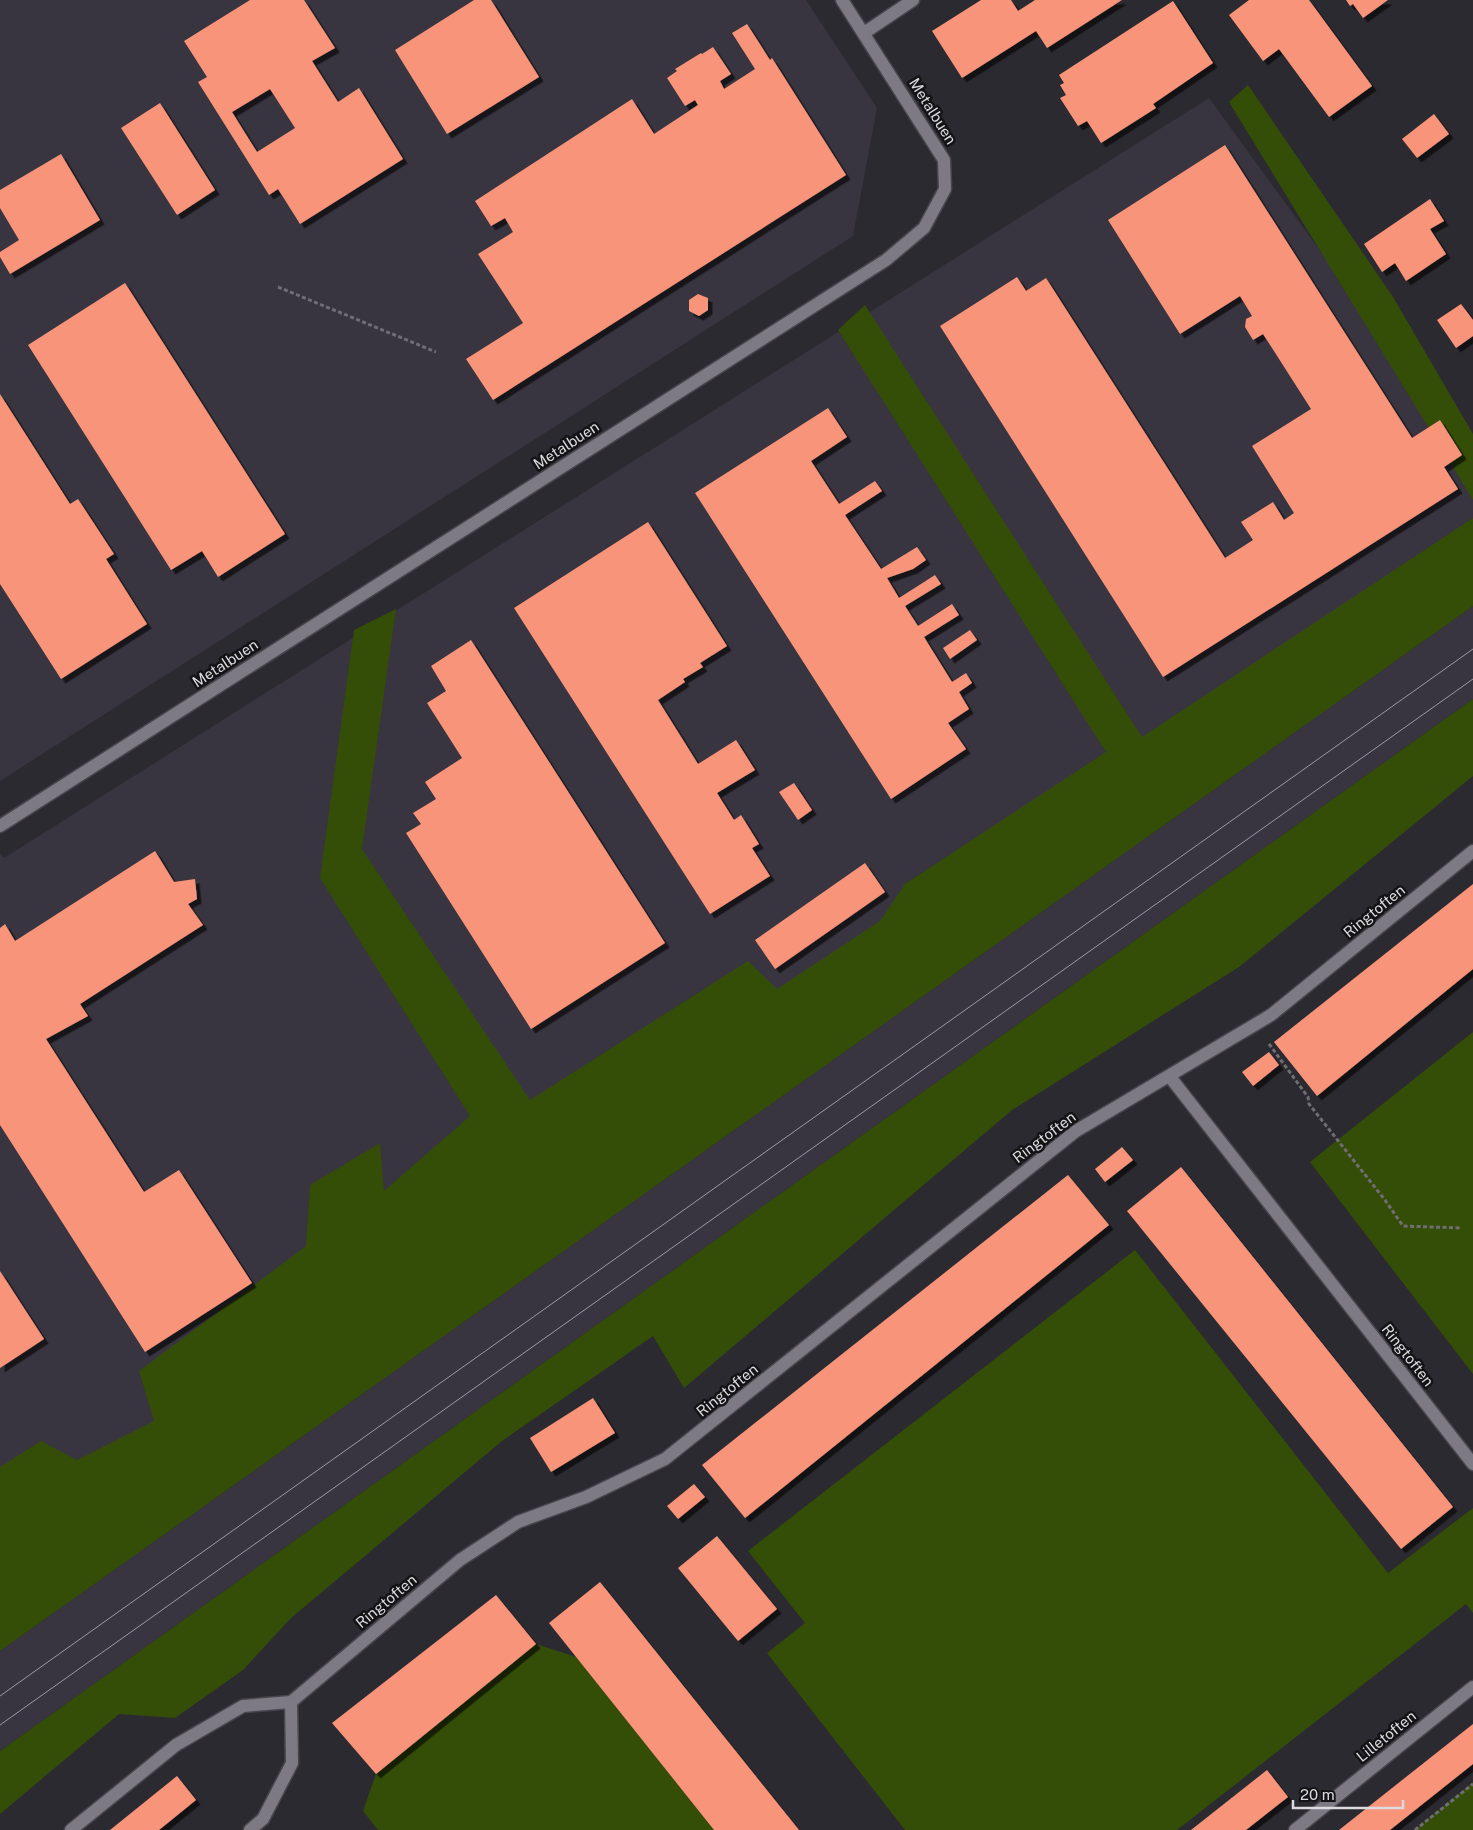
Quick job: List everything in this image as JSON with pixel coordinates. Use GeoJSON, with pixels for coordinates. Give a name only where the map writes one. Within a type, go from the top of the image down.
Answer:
{"type":"FeatureCollection","features":[{"type":"Feature","properties":{"kind":"street","name":"Metalbuen"},"geometry":{"type":"LineString","coordinates":[[0,826],[886,260],[924,228],[945,189],[944,160],[842,0]]}},
{"type":"Feature","properties":{"kind":"street"},"geometry":{"type":"LineString","coordinates":[[864,33],[914,0]]}},
{"type":"Feature","properties":{"kind":"street","name":"Ringtoften"},"geometry":{"type":"LineString","coordinates":[[291,1702],[460,1560],[518,1522],[586,1497],[665,1459],[1076,1131],[1272,1015],[1473,851]]}},
{"type":"Feature","properties":{"kind":"street","name":"Ringtoften"},"geometry":{"type":"LineString","coordinates":[[1170,1077],[1473,1464]]}},
{"type":"Feature","properties":{"kind":"street","name":"Lilletoften"},"geometry":{"type":"LineString","coordinates":[[1296,1830],[1473,1687]]}},
{"type":"Feature","properties":{"kind":"street"},"geometry":{"type":"LineString","coordinates":[[71,1830],[176,1746],[243,1706],[291,1702],[292,1763],[263,1820],[250,1830]]}},
{"type":"Feature","properties":{"kind":"path"},"geometry":{"type":"LineString","coordinates":[[278,287],[436,352]]}},
{"type":"Feature","properties":{"kind":"path"},"geometry":{"type":"LineString","coordinates":[[1256,1025],[1308,1096],[1309,1104],[1403,1226],[1461,1228]]}},
{"type":"Feature","properties":{"kind":"path"},"geometry":{"type":"LineString","coordinates":[[1415,1830],[1473,1784]]}},
{"type":"Feature","properties":{"kind":"shaded area"},"geometry":{"type":"Polygon","coordinates":[[[0,0],[806,0],[877,108],[853,236],[0,781],[0,0]]]}},
{"type":"Feature","properties":{"kind":"shaded area"},"geometry":{"type":"Polygon","coordinates":[[[1209,98],[1473,461],[1473,579],[0,1604],[0,853],[4,858],[1209,98]]]}},
{"type":"Feature","properties":{"kind":"shaded area"},"geometry":{"type":"Polygon","coordinates":[[[1473,606],[1473,699],[0,1751],[0,1651],[1473,606]]]}},
{"type":"Feature","properties":{"kind":"green space"},"geometry":{"type":"Polygon","coordinates":[[[1248,85],[1393,297],[1473,434],[1473,500],[1229,102],[1248,85]]]}},
{"type":"Feature","properties":{"kind":"green space"},"geometry":{"type":"Polygon","coordinates":[[[865,305],[1142,737],[1473,518],[1473,606],[0,1651],[0,1467],[41,1441],[77,1460],[154,1421],[139,1371],[306,1246],[310,1185],[380,1143],[384,1191],[470,1116],[320,878],[354,630],[396,609],[362,849],[530,1100],[748,961],[777,989],[880,921],[905,884],[1106,752],[838,330],[865,305]]]}},
{"type":"Feature","properties":{"kind":"green space"},"geometry":{"type":"Polygon","coordinates":[[[1473,699],[1473,776],[1239,967],[1012,1110],[684,1388],[653,1336],[502,1441],[291,1618],[243,1670],[175,1718],[119,1714],[0,1814],[0,1751],[1473,699]]]}},
{"type":"Feature","properties":{"kind":"green space"},"geometry":{"type":"Polygon","coordinates":[[[1473,1032],[1473,1374],[1310,1162],[1473,1032]]]}},
{"type":"Feature","properties":{"kind":"green space"},"geometry":{"type":"Polygon","coordinates":[[[1135,1250],[1388,1573],[1473,1508],[1473,1613],[1466,1604],[1177,1830],[905,1830],[767,1653],[805,1623],[748,1551],[1135,1250]]]}},
{"type":"Feature","properties":{"kind":"green space"},"geometry":{"type":"Polygon","coordinates":[[[536,1644],[576,1657],[714,1830],[378,1830],[363,1811],[376,1774],[536,1644]]]}},
{"type":"Feature","properties":{"kind":"green space"},"geometry":{"type":"Polygon","coordinates":[[[1473,1782],[1473,1830],[1414,1830],[1473,1782]]]}},
{"type":"Feature","properties":{"kind":"building"},"geometry":{"type":"Polygon","coordinates":[[[250,0],[304,0],[335,48],[312,61],[338,102],[359,88],[403,159],[300,224],[278,189],[269,195],[198,82],[207,77],[184,41],[250,0]],[[270,89],[232,112],[257,152],[295,128],[270,89]]]}},
{"type":"Feature","properties":{"kind":"building"},"geometry":{"type":"Polygon","coordinates":[[[474,0],[491,0],[539,77],[447,134],[395,50],[474,0]]]}},
{"type":"Feature","properties":{"kind":"building"},"geometry":{"type":"Polygon","coordinates":[[[981,0],[1011,0],[1018,11],[1035,0],[1122,0],[1047,48],[1036,31],[962,78],[932,31],[981,0]]]}},
{"type":"Feature","properties":{"kind":"building"},"geometry":{"type":"Polygon","coordinates":[[[1249,0],[1309,0],[1372,86],[1329,117],[1279,49],[1263,61],[1229,15],[1249,0]]]}},
{"type":"Feature","properties":{"kind":"building"},"geometry":{"type":"Polygon","coordinates":[[[1346,0],[1388,0],[1363,18],[1353,4],[1350,6],[1346,0]]]}},
{"type":"Feature","properties":{"kind":"building"},"geometry":{"type":"Polygon","coordinates":[[[1173,1],[1213,63],[1153,104],[1156,108],[1101,143],[1087,121],[1078,126],[1060,98],[1066,95],[1060,85],[1064,83],[1059,75],[1173,1]]]}},
{"type":"Feature","properties":{"kind":"building"},"geometry":{"type":"Polygon","coordinates":[[[747,24],[770,60],[772,58],[846,175],[493,400],[466,359],[523,323],[478,254],[513,232],[505,218],[491,226],[475,201],[632,99],[654,134],[698,105],[695,100],[685,106],[667,78],[677,71],[675,69],[713,47],[731,74],[720,81],[724,89],[755,69],[732,33],[747,24]]]}},
{"type":"Feature","properties":{"kind":"building"},"geometry":{"type":"Polygon","coordinates":[[[160,103],[215,190],[177,215],[121,128],[160,103]]]}},
{"type":"Feature","properties":{"kind":"building"},"geometry":{"type":"Polygon","coordinates":[[[1434,114],[1449,134],[1417,158],[1402,139],[1434,114]]]}},
{"type":"Feature","properties":{"kind":"building"},"geometry":{"type":"Polygon","coordinates":[[[1225,145],[1412,438],[1440,420],[1462,455],[1444,467],[1458,489],[1163,677],[940,326],[1017,277],[1026,291],[1046,278],[1225,558],[1253,540],[1241,522],[1273,502],[1284,520],[1294,513],[1252,446],[1311,409],[1263,334],[1253,340],[1245,327],[1246,319],[1252,316],[1240,296],[1180,334],[1108,220],[1225,145]]]}},
{"type":"Feature","properties":{"kind":"building"},"geometry":{"type":"Polygon","coordinates":[[[61,154],[100,220],[10,274],[0,257],[0,252],[19,240],[0,208],[0,190],[61,154]]]}},
{"type":"Feature","properties":{"kind":"building"},"geometry":{"type":"Polygon","coordinates":[[[1430,199],[1444,221],[1430,229],[1446,254],[1406,281],[1395,263],[1382,272],[1364,244],[1430,199]]]}},
{"type":"Feature","properties":{"kind":"building"},"geometry":{"type":"Polygon","coordinates":[[[125,283],[285,534],[218,577],[202,551],[171,570],[28,345],[125,283]]]}},
{"type":"Feature","properties":{"kind":"building"},"geometry":{"type":"Polygon","coordinates":[[[698,294],[708,298],[708,310],[699,316],[689,311],[689,300],[698,294]]]}},
{"type":"Feature","properties":{"kind":"building"},"geometry":{"type":"Polygon","coordinates":[[[1461,304],[1473,320],[1473,336],[1456,348],[1437,320],[1461,304]]]}},
{"type":"Feature","properties":{"kind":"building"},"geometry":{"type":"Polygon","coordinates":[[[0,394],[70,504],[78,499],[114,554],[106,559],[147,624],[61,679],[0,584],[0,394]]]}},
{"type":"Feature","properties":{"kind":"building"},"geometry":{"type":"Polygon","coordinates":[[[828,408],[847,437],[811,461],[839,504],[875,481],[882,491],[845,515],[881,569],[917,547],[926,560],[913,569],[887,578],[899,598],[935,575],[941,584],[905,606],[918,626],[952,604],[959,615],[924,637],[952,682],[966,673],[972,683],[959,692],[969,709],[948,723],[966,749],[891,799],[695,493],[828,408]]]}},
{"type":"Feature","properties":{"kind":"building"},"geometry":{"type":"Polygon","coordinates":[[[648,522],[727,646],[700,663],[703,667],[683,679],[685,682],[658,700],[698,764],[736,740],[755,770],[717,793],[734,820],[741,815],[759,844],[752,848],[770,876],[710,914],[514,608],[648,522]]]}},
{"type":"Feature","properties":{"kind":"building"},"geometry":{"type":"Polygon","coordinates":[[[970,630],[977,640],[950,659],[943,648],[970,630]]]}},
{"type":"Feature","properties":{"kind":"building"},"geometry":{"type":"Polygon","coordinates":[[[471,640],[665,943],[531,1029],[406,833],[421,824],[413,813],[436,799],[425,782],[462,758],[427,703],[446,691],[431,666],[471,640]]]}},
{"type":"Feature","properties":{"kind":"building"},"geometry":{"type":"Polygon","coordinates":[[[794,783],[812,810],[798,820],[779,792],[794,783]]]}},
{"type":"Feature","properties":{"kind":"building"},"geometry":{"type":"Polygon","coordinates":[[[155,851],[174,882],[195,879],[197,899],[188,904],[203,925],[80,1004],[88,1016],[46,1039],[144,1192],[179,1170],[252,1283],[145,1352],[0,1125],[0,928],[5,924],[15,941],[155,851]]]}},
{"type":"Feature","properties":{"kind":"building"},"geometry":{"type":"Polygon","coordinates":[[[865,863],[885,892],[775,969],[755,940],[865,863]]]}},
{"type":"Feature","properties":{"kind":"building"},"geometry":{"type":"Polygon","coordinates":[[[1473,884],[1473,969],[1317,1096],[1274,1042],[1473,884]]]}},
{"type":"Feature","properties":{"kind":"building"},"geometry":{"type":"Polygon","coordinates":[[[1269,1052],[1279,1065],[1253,1086],[1242,1072],[1269,1052]]]}},
{"type":"Feature","properties":{"kind":"building"},"geometry":{"type":"Polygon","coordinates":[[[1122,1147],[1133,1160],[1105,1182],[1095,1169],[1122,1147]]]}},
{"type":"Feature","properties":{"kind":"building"},"geometry":{"type":"Polygon","coordinates":[[[1181,1167],[1453,1507],[1401,1549],[1127,1211],[1181,1167]]]}},
{"type":"Feature","properties":{"kind":"building"},"geometry":{"type":"Polygon","coordinates":[[[1068,1175],[1109,1225],[745,1518],[702,1465],[1068,1175]]]}},
{"type":"Feature","properties":{"kind":"building"},"geometry":{"type":"Polygon","coordinates":[[[0,1271],[44,1339],[0,1368],[0,1271]]]}},
{"type":"Feature","properties":{"kind":"building"},"geometry":{"type":"Polygon","coordinates":[[[593,1398],[615,1433],[551,1472],[530,1438],[593,1398]]]}},
{"type":"Feature","properties":{"kind":"building"},"geometry":{"type":"Polygon","coordinates":[[[694,1484],[705,1497],[678,1519],[667,1506],[694,1484]]]}},
{"type":"Feature","properties":{"kind":"building"},"geometry":{"type":"Polygon","coordinates":[[[717,1536],[777,1609],[738,1641],[678,1568],[717,1536]]]}},
{"type":"Feature","properties":{"kind":"building"},"geometry":{"type":"Polygon","coordinates":[[[600,1582],[799,1830],[714,1830],[549,1623],[600,1582]]]}},
{"type":"Feature","properties":{"kind":"building"},"geometry":{"type":"Polygon","coordinates":[[[496,1595],[536,1644],[376,1774],[332,1723],[496,1595]]]}},
{"type":"Feature","properties":{"kind":"building"},"geometry":{"type":"Polygon","coordinates":[[[1473,1724],[1473,1764],[1390,1830],[1339,1830],[1473,1724]]]}},
{"type":"Feature","properties":{"kind":"building"},"geometry":{"type":"Polygon","coordinates":[[[1267,1770],[1288,1797],[1246,1830],[1191,1830],[1267,1770]]]}},
{"type":"Feature","properties":{"kind":"building"},"geometry":{"type":"Polygon","coordinates":[[[177,1776],[196,1800],[159,1830],[110,1830],[177,1776]]]}},
{"type":"Feature","properties":{"kind":"tram line"},"geometry":{"type":"LineString","coordinates":[[0,1696],[1473,649]]}},
{"type":"Feature","properties":{"kind":"tram line"},"geometry":{"type":"LineString","coordinates":[[0,1725],[1473,679]]}}]}
